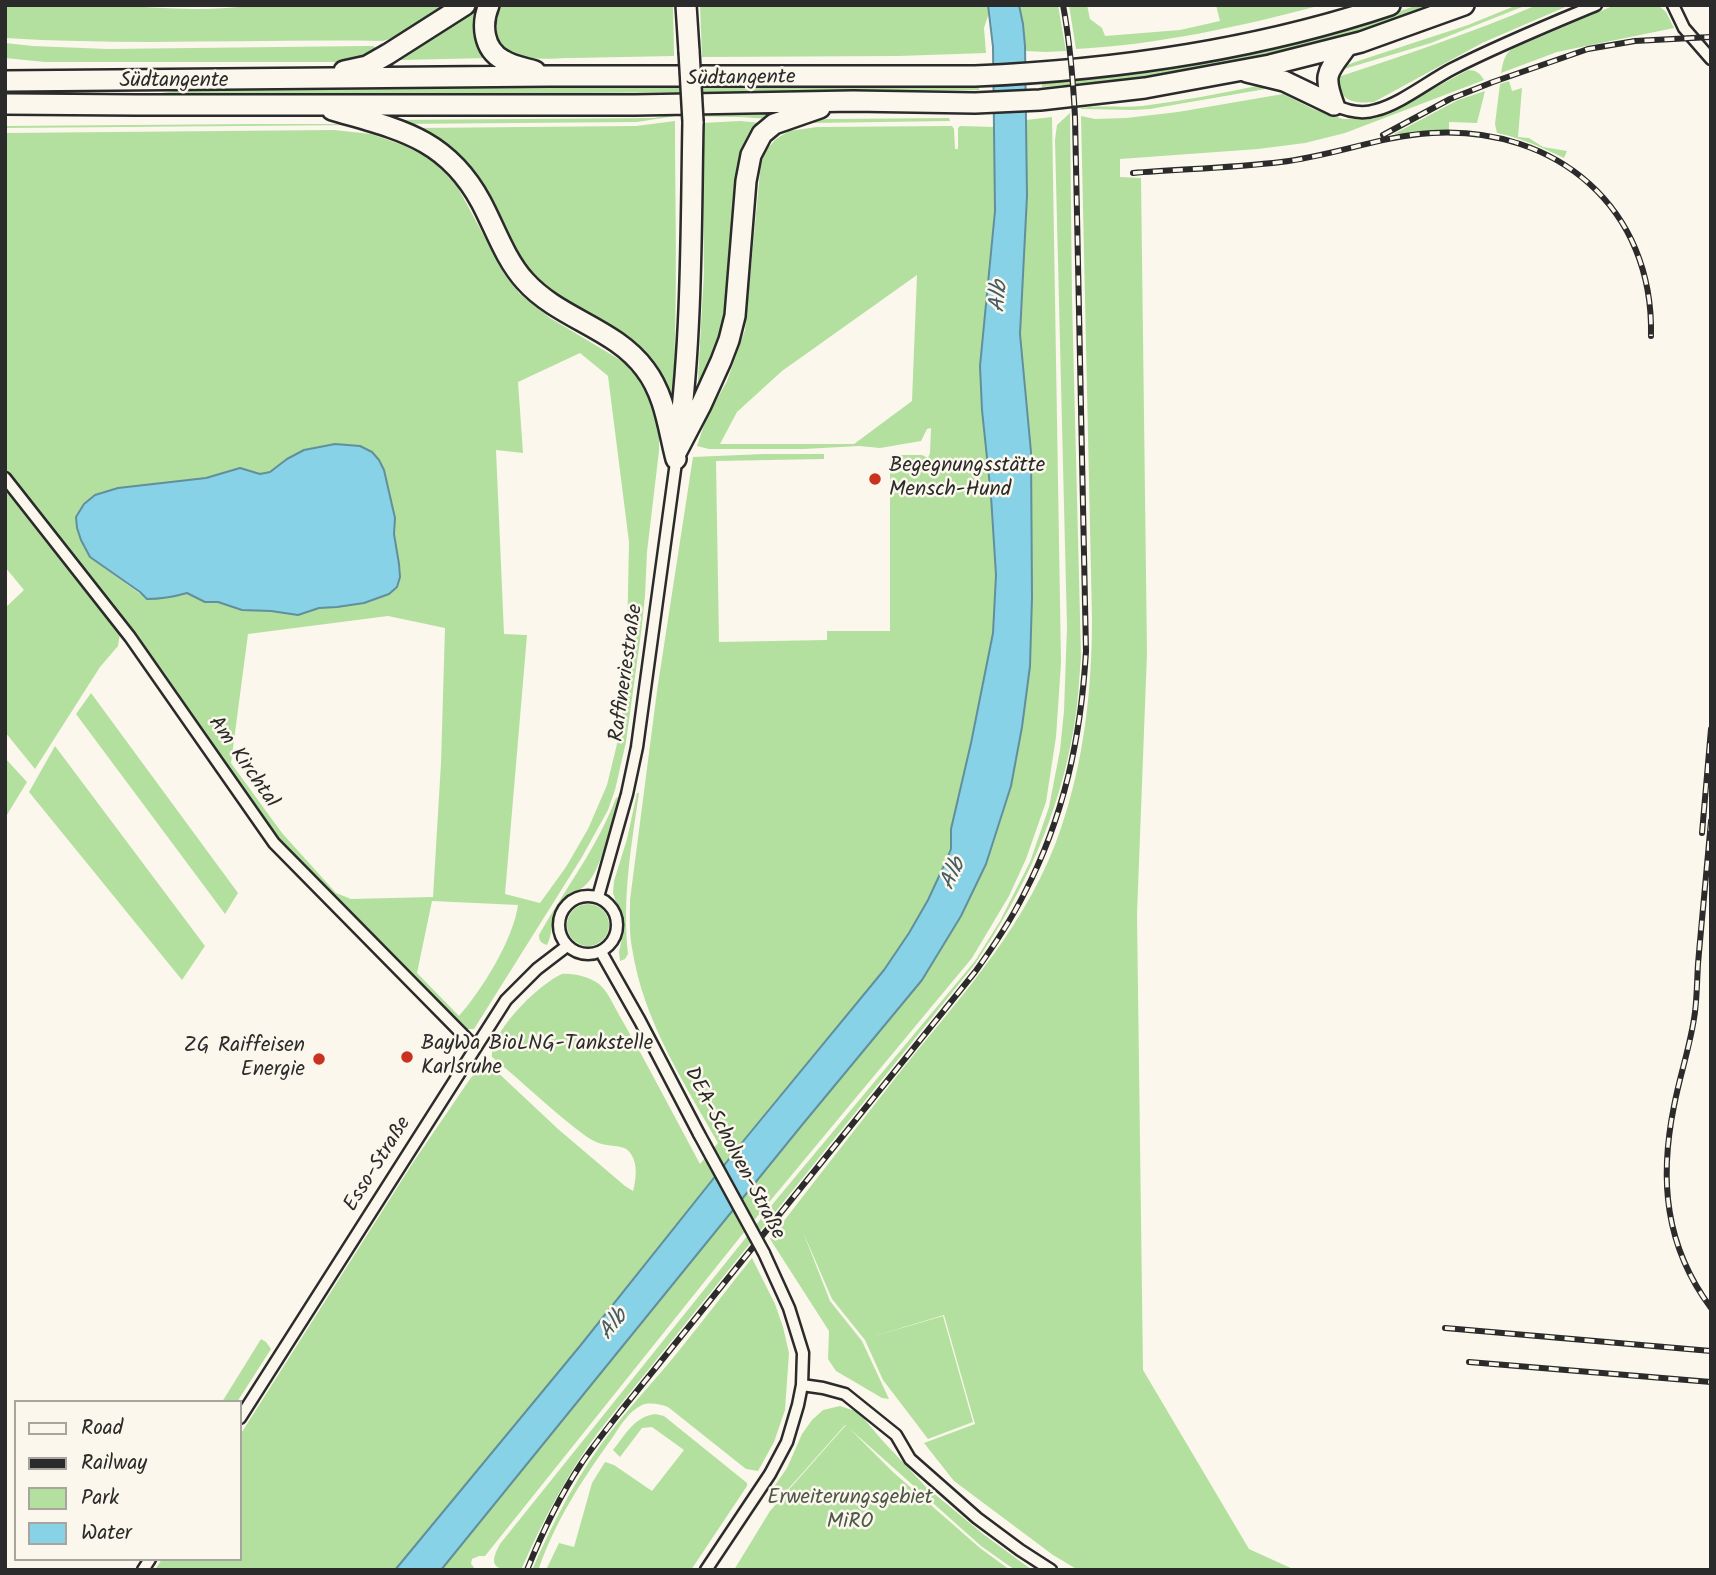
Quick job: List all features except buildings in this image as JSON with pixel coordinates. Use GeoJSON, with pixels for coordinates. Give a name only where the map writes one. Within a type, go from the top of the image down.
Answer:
{"type":"FeatureCollection","features":[{"type":"Feature","properties":{"kind":"highway"},"geometry":{"type":"LineString","coordinates":[[310,79],[367,65],[465,5]]}},
{"type":"Feature","properties":{"kind":"highway"},"geometry":{"type":"LineString","coordinates":[[489,5],[484,32],[492,51],[502,60],[549,76]]}},
{"type":"Feature","properties":{"kind":"highway"},"geometry":{"type":"LineString","coordinates":[[677,455],[685,389],[692,122],[686,5]]}},
{"type":"Feature","properties":{"kind":"highway"},"geometry":{"type":"LineString","coordinates":[[1290,34],[1349,5]]}},
{"type":"Feature","properties":{"kind":"highway","name":"Südtangente"},"geometry":{"type":"LineString","coordinates":[[5,81],[549,76],[975,76],[1040,73],[1113,66],[1203,52],[1334,23],[1390,5]]}},
{"type":"Feature","properties":{"kind":"highway","name":"Südtangente"},"geometry":{"type":"LineString","coordinates":[[5,104],[635,105],[838,101],[975,103],[1040,100],[1145,88],[1243,71],[1346,46],[1464,5]]}},
{"type":"Feature","properties":{"kind":"highway"},"geometry":{"type":"LineString","coordinates":[[1334,105],[1328,90],[1327,77],[1346,46]]}},
{"type":"Feature","properties":{"kind":"highway"},"geometry":{"type":"LineString","coordinates":[[5,67],[89,80]]}},
{"type":"Feature","properties":{"kind":"highway"},"geometry":{"type":"LineString","coordinates":[[1243,71],[1284,81],[1334,105]]}},
{"type":"Feature","properties":{"kind":"highway"},"geometry":{"type":"LineString","coordinates":[[677,455],[729,340],[735,316],[746,181],[751,155],[762,134],[774,124],[838,101]]}},
{"type":"Feature","properties":{"kind":"highway"},"geometry":{"type":"LineString","coordinates":[[311,104],[394,128],[436,148],[452,162],[462,172],[480,200],[514,267],[526,282],[570,316],[630,352],[646,369],[664,406],[668,430],[677,455]]}},
{"type":"Feature","properties":{"kind":"street"},"geometry":{"type":"LineString","coordinates":[[1334,105],[1362,113],[1383,108],[1486,52],[1596,5]]}},
{"type":"Feature","properties":{"kind":"street"},"geometry":{"type":"LineString","coordinates":[[1673,5],[1686,30],[1711,59]]}},
{"type":"Feature","properties":{"kind":"street","name":"Raffineriestraße"},"geometry":{"type":"LineString","coordinates":[[598,897],[627,794],[637,747],[677,455]]}},
{"type":"Feature","properties":{"kind":"street","name":"Am Kirchtal"},"geometry":{"type":"LineString","coordinates":[[5,478],[135,644],[274,843],[475,1047]]}},
{"type":"Feature","properties":{"kind":"street"},"geometry":{"type":"LineString","coordinates":[[589,895],[598,897],[607,902],[617,919],[614,938],[601,952],[589,955],[577,953],[566,946],[561,938],[559,918],[570,901],[589,895]]}},
{"type":"Feature","properties":{"kind":"street","name":"Esso-Straße"},"geometry":{"type":"LineString","coordinates":[[242,1415],[475,1047],[513,992],[566,946]]}},
{"type":"Feature","properties":{"kind":"street","name":"DEA-Scholven-Straße"},"geometry":{"type":"LineString","coordinates":[[601,952],[764,1253],[789,1308],[803,1353],[802,1385],[787,1442],[770,1474],[706,1570]]}},
{"type":"Feature","properties":{"kind":"street"},"geometry":{"type":"LineString","coordinates":[[802,1385],[845,1394],[896,1435],[910,1459],[977,1518],[1051,1570]]}},
{"type":"Feature","properties":{"kind":"green space"},"geometry":{"type":"Polygon","coordinates":[[[5,5],[202,9],[257,5],[445,5],[395,37],[383,41],[147,42],[5,38],[5,5]]]}},
{"type":"Feature","properties":{"kind":"green space"},"geometry":{"type":"Polygon","coordinates":[[[502,5],[673,5],[674,56],[544,59],[516,55],[504,47],[497,34],[497,19],[502,5]]]}},
{"type":"Feature","properties":{"kind":"green space"},"geometry":{"type":"Polygon","coordinates":[[[700,5],[988,5],[989,13],[984,28],[986,53],[702,57],[700,5]]]}},
{"type":"Feature","properties":{"kind":"green space"},"geometry":{"type":"Polygon","coordinates":[[[1019,5],[1058,5],[1066,51],[1025,51],[1019,5]]]}},
{"type":"Feature","properties":{"kind":"green space"},"geometry":{"type":"Polygon","coordinates":[[[1069,5],[1087,5],[1090,19],[1102,28],[1105,36],[1180,30],[1220,21],[1216,5],[1321,5],[1200,33],[1076,49],[1069,5]]]}},
{"type":"Feature","properties":{"kind":"green space"},"geometry":{"type":"Polygon","coordinates":[[[1418,5],[1439,5],[1342,36],[1243,60],[1143,76],[1042,87],[1042,81],[1358,25],[1418,5]]]}},
{"type":"Feature","properties":{"kind":"green space"},"geometry":{"type":"Polygon","coordinates":[[[1517,5],[1527,5],[1431,43],[1341,70],[1355,62],[1468,25],[1517,5]]]}},
{"type":"Feature","properties":{"kind":"green space"},"geometry":{"type":"Polygon","coordinates":[[[1537,5],[1570,5],[1482,43],[1374,102],[1353,101],[1341,91],[1338,77],[1537,5]]]}},
{"type":"Feature","properties":{"kind":"green space"},"geometry":{"type":"Polygon","coordinates":[[[1615,5],[1658,5],[1666,12],[1674,28],[1557,52],[1501,73],[1506,55],[1514,48],[1615,5]]]}},
{"type":"Feature","properties":{"kind":"green space"},"geometry":{"type":"Polygon","coordinates":[[[479,6],[488,58],[396,58],[444,27],[479,6]]]}},
{"type":"Feature","properties":{"kind":"green space"},"geometry":{"type":"Polygon","coordinates":[[[5,43],[107,49],[373,46],[380,50],[341,62],[45,62],[5,58],[5,43]]]}},
{"type":"Feature","properties":{"kind":"green space"},"geometry":{"type":"Polygon","coordinates":[[[1468,70],[1478,72],[1484,80],[1345,133],[1305,143],[1258,149],[1120,159],[1120,177],[1141,178],[1147,653],[1137,914],[1143,1370],[1249,1549],[1295,1570],[1078,1570],[1053,1555],[954,1481],[924,1443],[975,1424],[944,1315],[868,1338],[943,1316],[973,1422],[928,1439],[883,1380],[865,1340],[832,1299],[803,1232],[830,1301],[862,1341],[889,1399],[882,1398],[836,1371],[828,1359],[829,1331],[770,1239],[972,983],[1014,925],[1048,862],[1069,803],[1085,725],[1092,645],[1081,116],[1095,119],[1126,118],[1283,94],[1313,109],[1343,119],[1372,119],[1468,70]]]}},
{"type":"Feature","properties":{"kind":"green space"},"geometry":{"type":"Polygon","coordinates":[[[1509,81],[1512,91],[1522,88],[1518,137],[1529,138],[1543,147],[1567,151],[1564,158],[1531,143],[1497,133],[1495,124],[1500,84],[1509,81]]]}},
{"type":"Feature","properties":{"kind":"green space"},"geometry":{"type":"Polygon","coordinates":[[[979,83],[979,90],[185,96],[156,94],[185,89],[979,83]]]}},
{"type":"Feature","properties":{"kind":"green space"},"geometry":{"type":"Polygon","coordinates":[[[1262,85],[1277,87],[1150,109],[1081,109],[1142,106],[1262,85]]]}},
{"type":"Feature","properties":{"kind":"green space"},"geometry":{"type":"Polygon","coordinates":[[[1485,91],[1477,123],[1449,122],[1449,130],[1394,134],[1458,100],[1485,91]]]}},
{"type":"Feature","properties":{"kind":"green space"},"geometry":{"type":"Polygon","coordinates":[[[775,113],[771,119],[675,116],[637,122],[397,124],[392,120],[654,118],[676,114],[775,113]]]}},
{"type":"Feature","properties":{"kind":"green space"},"geometry":{"type":"Polygon","coordinates":[[[1070,113],[1081,657],[1074,727],[1067,759],[1038,851],[1009,908],[975,964],[599,1431],[556,1498],[521,1570],[501,1568],[494,1563],[500,1544],[776,1200],[975,961],[1000,921],[1030,862],[1049,807],[1064,711],[1067,627],[1055,140],[1057,125],[1070,113]]]}},
{"type":"Feature","properties":{"kind":"green space"},"geometry":{"type":"Polygon","coordinates":[[[1052,117],[1061,663],[1056,737],[1046,802],[1026,859],[1009,896],[972,958],[741,1236],[485,1556],[472,1559],[471,1564],[474,1567],[471,1570],[441,1570],[922,980],[961,916],[986,864],[1011,786],[1030,666],[1031,452],[1020,334],[1027,196],[1026,120],[1052,117]]]}},
{"type":"Feature","properties":{"kind":"green space"},"geometry":{"type":"Polygon","coordinates":[[[949,118],[950,121],[813,123],[790,127],[803,120],[949,118]]]}},
{"type":"Feature","properties":{"kind":"green space"},"geometry":{"type":"Polygon","coordinates":[[[675,121],[675,368],[670,399],[664,390],[546,293],[414,128],[636,126],[675,121]]]}},
{"type":"Feature","properties":{"kind":"green space"},"geometry":{"type":"Polygon","coordinates":[[[702,123],[761,123],[728,324],[697,396],[704,272],[702,123]]]}},
{"type":"Feature","properties":{"kind":"green space"},"geometry":{"type":"Polygon","coordinates":[[[359,125],[5,128],[5,126],[359,125]]]}},
{"type":"Feature","properties":{"kind":"green space"},"geometry":{"type":"Polygon","coordinates":[[[952,126],[955,149],[958,149],[960,126],[995,127],[995,211],[980,366],[996,575],[993,633],[947,859],[928,900],[884,970],[395,1570],[155,1570],[161,1561],[242,1561],[242,1432],[414,1161],[477,1071],[493,1068],[558,1129],[633,1191],[636,1167],[629,1151],[587,1137],[492,1057],[499,1034],[508,1022],[529,998],[552,979],[562,974],[571,974],[599,984],[612,1001],[700,1164],[718,1143],[678,1073],[655,1025],[637,975],[630,930],[630,900],[657,691],[693,457],[824,454],[824,459],[716,461],[719,642],[827,640],[827,631],[890,631],[890,455],[922,455],[928,458],[930,453],[931,428],[927,429],[921,441],[880,448],[859,446],[709,449],[697,446],[706,419],[727,381],[745,330],[763,157],[776,139],[789,131],[817,127],[952,126]],[[917,275],[782,371],[737,412],[720,444],[854,444],[912,401],[917,275]]]}},
{"type":"Feature","properties":{"kind":"green space"},"geometry":{"type":"Polygon","coordinates":[[[334,130],[371,134],[403,145],[431,159],[457,186],[505,275],[519,293],[550,318],[622,361],[636,376],[653,405],[659,451],[647,552],[645,596],[626,742],[615,790],[608,810],[582,857],[474,1029],[462,1027],[277,837],[153,660],[5,469],[5,133],[334,130]],[[580,353],[518,382],[523,453],[496,450],[504,634],[527,635],[505,894],[540,903],[566,867],[588,829],[607,785],[626,690],[629,542],[608,376],[580,353]],[[360,447],[287,459],[270,472],[260,474],[240,468],[206,478],[90,557],[147,599],[187,593],[205,602],[218,602],[242,610],[298,615],[319,608],[377,599],[400,577],[394,534],[395,518],[379,460],[372,452],[360,447]],[[388,616],[248,634],[231,763],[282,833],[336,893],[351,899],[433,897],[445,628],[388,616]],[[432,901],[417,973],[459,1016],[477,993],[503,949],[518,905],[432,901]]]}},
{"type":"Feature","properties":{"kind":"green space"},"geometry":{"type":"Polygon","coordinates":[[[5,489],[120,633],[118,646],[100,667],[35,769],[5,732],[5,608],[24,590],[5,567],[5,489]]]}},
{"type":"Feature","properties":{"kind":"green space"},"geometry":{"type":"Polygon","coordinates":[[[91,693],[238,893],[225,914],[76,714],[91,693]]]}},
{"type":"Feature","properties":{"kind":"green space"},"geometry":{"type":"Polygon","coordinates":[[[55,746],[205,946],[182,980],[29,792],[55,746]]]}},
{"type":"Feature","properties":{"kind":"green space"},"geometry":{"type":"Polygon","coordinates":[[[5,758],[27,782],[5,818],[5,758]]]}},
{"type":"Feature","properties":{"kind":"green space"},"geometry":{"type":"Polygon","coordinates":[[[637,793],[627,893],[628,954],[620,961],[619,952],[624,929],[613,893],[614,881],[637,793]]]}},
{"type":"Feature","properties":{"kind":"green space"},"geometry":{"type":"Polygon","coordinates":[[[618,797],[599,863],[590,880],[560,903],[547,945],[540,940],[539,935],[590,851],[618,797]]]}},
{"type":"Feature","properties":{"kind":"green space"},"geometry":{"type":"Polygon","coordinates":[[[588,904],[603,910],[609,925],[603,940],[588,946],[573,940],[567,925],[573,910],[588,904]]]}},
{"type":"Feature","properties":{"kind":"green space"},"geometry":{"type":"Polygon","coordinates":[[[752,1258],[775,1304],[789,1353],[785,1410],[774,1442],[758,1471],[746,1469],[668,1407],[642,1405],[625,1419],[591,1468],[562,1516],[539,1568],[532,1570],[568,1497],[600,1446],[752,1258]]]}},
{"type":"Feature","properties":{"kind":"green space"},"geometry":{"type":"Polygon","coordinates":[[[261,1339],[266,1342],[271,1349],[238,1400],[223,1400],[261,1339]]]}},
{"type":"Feature","properties":{"kind":"green space","name":"Erweiterungsgebiet MiRO"},"geometry":{"type":"Polygon","coordinates":[[[840,1406],[858,1412],[926,1487],[1032,1570],[1015,1570],[981,1546],[850,1429],[893,1472],[980,1548],[1010,1570],[734,1570],[770,1511],[846,1425],[775,1504],[766,1498],[787,1468],[802,1434],[823,1410],[840,1406]]]}},
{"type":"Feature","properties":{"kind":"green space"},"geometry":{"type":"Polygon","coordinates":[[[655,1414],[664,1416],[747,1483],[691,1570],[546,1570],[559,1543],[574,1547],[592,1483],[605,1462],[614,1465],[652,1491],[684,1450],[652,1427],[642,1428],[620,1457],[613,1450],[636,1422],[655,1414]]]}},
{"type":"Feature","properties":{"kind":"water","name":"Alb"},"geometry":{"type":"Polygon","coordinates":[[[988,5],[1019,5],[1025,46],[1027,196],[1020,334],[1031,452],[1032,597],[1030,666],[1022,727],[1011,786],[986,864],[961,916],[922,980],[441,1570],[395,1570],[884,970],[928,900],[951,849],[951,829],[993,633],[996,575],[980,366],[995,211],[993,47],[988,5]]]}},
{"type":"Feature","properties":{"kind":"water"},"geometry":{"type":"Polygon","coordinates":[[[335,444],[360,446],[372,452],[384,470],[395,518],[394,534],[400,577],[397,587],[389,594],[364,603],[319,608],[298,615],[242,610],[218,602],[205,602],[187,593],[147,599],[90,557],[81,540],[76,517],[84,504],[95,495],[118,488],[206,478],[240,468],[260,474],[270,472],[304,450],[335,444]]]}},
{"type":"Feature","properties":{"kind":"railway"},"geometry":{"type":"LineString","coordinates":[[527,1570],[558,1502],[595,1444],[982,963],[1019,904],[1050,836],[1075,746],[1086,651],[1075,117],[1063,5]]}},
{"type":"Feature","properties":{"kind":"railway"},"geometry":{"type":"LineString","coordinates":[[1383,135],[1450,99],[1588,49],[1635,41],[1711,37]]}},
{"type":"Feature","properties":{"kind":"railway"},"geometry":{"type":"LineString","coordinates":[[1133,173],[1281,162],[1394,138],[1432,133],[1477,134],[1519,144],[1557,160],[1590,184],[1616,214],[1636,249],[1648,290],[1651,336]]}},
{"type":"Feature","properties":{"kind":"railway"},"geometry":{"type":"LineString","coordinates":[[1702,833],[1711,729]]}},
{"type":"Feature","properties":{"kind":"railway"},"geometry":{"type":"LineString","coordinates":[[1711,821],[1695,1012],[1674,1106],[1667,1160],[1667,1186],[1675,1236],[1684,1261],[1711,1308]]}},
{"type":"Feature","properties":{"kind":"railway"},"geometry":{"type":"LineString","coordinates":[[1445,1328],[1711,1351]]}},
{"type":"Feature","properties":{"kind":"railway"},"geometry":{"type":"LineString","coordinates":[[1469,1362],[1711,1382]]}},
{"type":"Feature","properties":{"kind":"place","name":"Begegnungsstätte Mensch-Hund"},"geometry":{"type":"Point","coordinates":[875,479]}},
{"type":"Feature","properties":{"kind":"place","name":"BayWa BioLNG-Tankstelle Karlsruhe"},"geometry":{"type":"Point","coordinates":[407,1057]}},
{"type":"Feature","properties":{"kind":"place","name":"ZG Raiffeisen Energie"},"geometry":{"type":"Point","coordinates":[319,1059]}}]}
